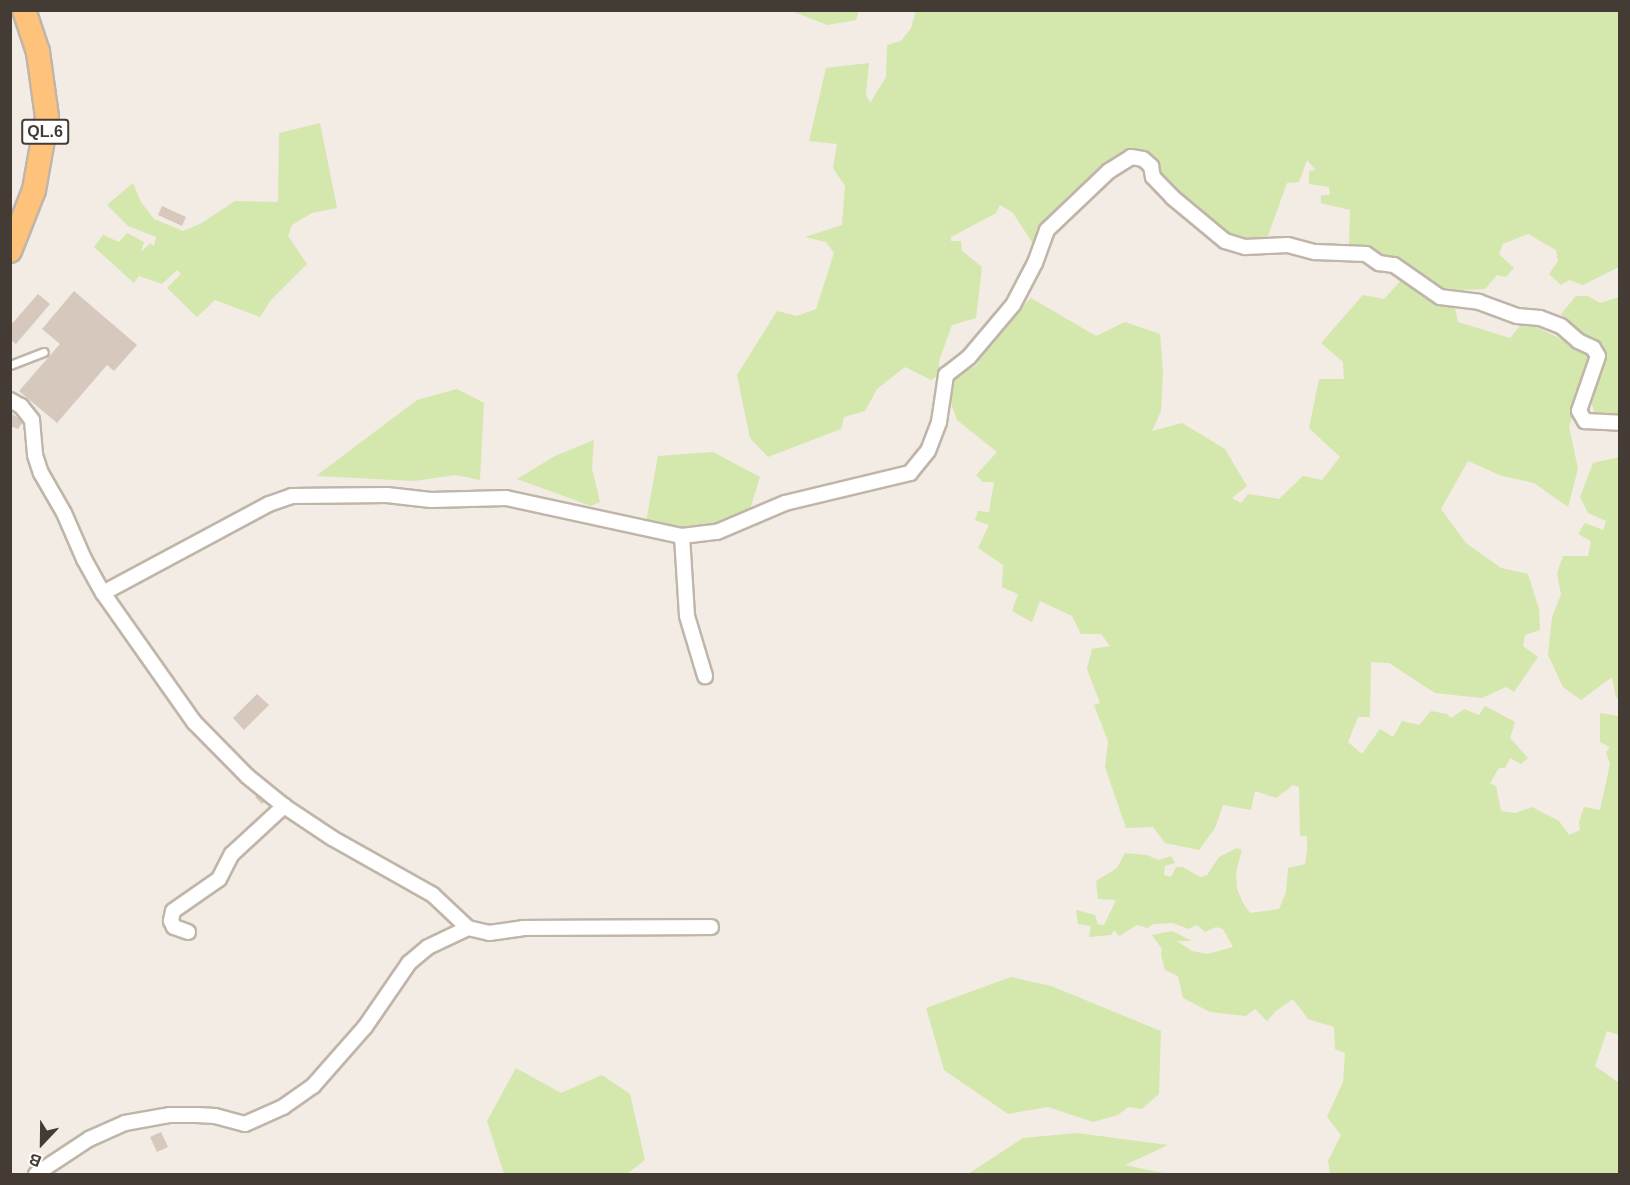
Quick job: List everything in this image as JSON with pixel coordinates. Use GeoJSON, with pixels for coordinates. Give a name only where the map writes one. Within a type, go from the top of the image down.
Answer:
{"type":"FeatureCollection","features":[{"type":"Feature","properties":{"kind":"highway","name":"QL.6"},"geometry":{"type":"LineString","coordinates":[[10,251],[34,190],[47,117],[38,52],[24,10]]}},
{"type":"Feature","properties":{"kind":"street"},"geometry":{"type":"LineString","coordinates":[[103,593],[269,504],[291,496],[387,495],[425,500],[506,498],[682,536],[717,532],[785,503],[910,473],[928,451],[939,422],[946,375],[969,357],[1012,305],[1035,263],[1047,230],[1109,171],[1131,157],[1143,159],[1151,166],[1153,177],[1172,197],[1225,241],[1245,248],[1288,245],[1315,252],[1366,254],[1379,263],[1394,265],[1440,297],[1479,302],[1516,316],[1540,318],[1561,326],[1578,340],[1593,348],[1598,356],[1579,411],[1585,422],[1620,423]]}},
{"type":"Feature","properties":{"kind":"street"},"geometry":{"type":"LineString","coordinates":[[10,400],[21,406],[32,420],[35,455],[40,473],[64,513],[84,559],[103,593],[174,697],[200,729],[247,776],[284,806],[332,838],[427,891],[468,928],[489,933],[523,928],[711,927]]}},
{"type":"Feature","properties":{"kind":"street"},"geometry":{"type":"LineString","coordinates":[[682,536],[687,616],[705,676]]}},
{"type":"Feature","properties":{"kind":"street"},"geometry":{"type":"LineString","coordinates":[[188,932],[174,927],[171,921],[173,911],[219,879],[232,854],[284,806]]}},
{"type":"Feature","properties":{"kind":"street"},"geometry":{"type":"LineString","coordinates":[[36,1174],[89,1139],[126,1123],[170,1115],[197,1115],[215,1116],[245,1124],[283,1107],[313,1086],[358,1035],[377,1011],[402,972],[418,954],[468,928]]}},
{"type":"Feature","properties":{"kind":"lane"},"geometry":{"type":"LineString","coordinates":[[10,366],[44,352]]}},
{"type":"Feature","properties":{"kind":"green space"},"geometry":{"type":"Polygon","coordinates":[[[792,11],[859,11],[856,20],[827,25],[792,11]]]}},
{"type":"Feature","properties":{"kind":"green space"},"geometry":{"type":"Polygon","coordinates":[[[916,11],[1619,11],[1619,267],[1583,285],[1569,280],[1561,285],[1549,274],[1558,261],[1556,250],[1528,234],[1503,244],[1499,254],[1514,268],[1506,277],[1497,275],[1485,289],[1458,290],[1427,285],[1380,258],[1349,247],[1350,210],[1321,203],[1321,195],[1330,195],[1329,187],[1309,184],[1309,171],[1316,170],[1307,160],[1299,182],[1287,183],[1266,241],[1248,242],[1227,235],[1175,192],[1143,154],[1106,167],[1077,190],[1043,226],[1035,247],[1013,213],[1000,205],[996,213],[951,237],[951,241],[961,241],[962,251],[982,267],[976,318],[952,325],[939,361],[939,375],[931,380],[905,367],[877,389],[865,411],[844,417],[841,429],[768,457],[750,438],[737,375],[777,311],[797,316],[816,309],[834,253],[826,242],[805,237],[842,225],[845,186],[833,168],[837,144],[809,141],[826,68],[869,63],[866,94],[870,103],[886,77],[887,45],[901,41],[911,28],[916,11]]]}},
{"type":"Feature","properties":{"kind":"green space"},"geometry":{"type":"Polygon","coordinates":[[[320,123],[337,208],[312,213],[292,225],[288,236],[307,264],[271,300],[260,317],[215,300],[197,317],[167,288],[181,274],[177,270],[162,284],[139,276],[134,283],[94,247],[103,235],[119,242],[127,233],[144,242],[141,252],[150,243],[154,246],[156,237],[128,226],[107,205],[133,183],[141,202],[154,219],[183,231],[202,223],[235,201],[278,202],[279,133],[320,123]]]}},
{"type":"Feature","properties":{"kind":"green space"},"geometry":{"type":"Polygon","coordinates":[[[1404,277],[1441,302],[1455,308],[1458,322],[1510,338],[1524,321],[1594,355],[1569,426],[1578,469],[1568,507],[1534,483],[1502,476],[1468,461],[1441,509],[1466,543],[1501,568],[1528,574],[1539,609],[1540,630],[1525,635],[1523,646],[1538,657],[1514,692],[1506,687],[1482,698],[1435,693],[1389,663],[1371,662],[1370,717],[1358,717],[1348,742],[1362,754],[1380,729],[1393,737],[1402,721],[1419,725],[1431,711],[1447,714],[1451,718],[1464,709],[1479,715],[1485,706],[1515,722],[1510,738],[1528,758],[1521,764],[1510,758],[1505,768],[1499,768],[1490,783],[1496,786],[1501,811],[1515,813],[1532,807],[1559,821],[1569,835],[1580,830],[1579,822],[1584,807],[1600,810],[1610,764],[1606,752],[1610,747],[1600,742],[1600,713],[1619,716],[1619,1035],[1607,1031],[1595,1066],[1619,1083],[1619,1174],[1330,1174],[1328,1161],[1341,1135],[1327,1117],[1343,1082],[1345,1053],[1335,1049],[1334,1027],[1308,1019],[1293,999],[1276,1011],[1267,1021],[1255,1009],[1246,1016],[1210,1012],[1183,998],[1178,976],[1165,970],[1161,955],[1162,949],[1152,935],[1172,931],[1192,941],[1177,941],[1192,951],[1207,954],[1233,947],[1223,929],[1216,927],[1205,932],[1197,925],[1189,929],[1173,923],[1153,924],[1148,928],[1137,925],[1119,936],[1114,930],[1111,935],[1089,937],[1091,926],[1078,924],[1076,910],[1095,915],[1098,924],[1104,925],[1116,900],[1098,899],[1096,881],[1117,868],[1125,853],[1147,855],[1159,860],[1171,856],[1175,863],[1165,866],[1164,875],[1171,877],[1176,867],[1183,867],[1200,877],[1207,875],[1219,857],[1237,848],[1242,850],[1236,872],[1237,889],[1243,903],[1250,913],[1279,909],[1286,892],[1288,868],[1305,864],[1307,836],[1300,836],[1299,787],[1293,785],[1276,798],[1255,791],[1251,810],[1223,805],[1215,828],[1199,850],[1165,843],[1153,827],[1126,828],[1105,767],[1108,741],[1094,705],[1100,703],[1087,669],[1092,649],[1110,646],[1101,634],[1081,634],[1072,616],[1040,601],[1032,622],[1012,611],[1018,594],[1002,587],[1003,565],[978,548],[989,525],[975,520],[978,511],[989,512],[994,482],[983,482],[976,475],[997,452],[957,420],[950,400],[956,376],[977,365],[986,344],[1031,298],[1096,336],[1125,322],[1160,334],[1163,371],[1161,411],[1152,431],[1182,423],[1225,449],[1247,486],[1232,498],[1241,503],[1248,494],[1279,499],[1303,476],[1322,480],[1340,457],[1309,428],[1319,379],[1344,379],[1343,362],[1321,343],[1363,295],[1384,299],[1404,277]]]}},
{"type":"Feature","properties":{"kind":"green space"},"geometry":{"type":"Polygon","coordinates":[[[1576,296],[1588,296],[1600,303],[1619,297],[1619,418],[1596,418],[1589,395],[1604,354],[1581,336],[1561,314],[1576,296]]]}},
{"type":"Feature","properties":{"kind":"green space"},"geometry":{"type":"Polygon","coordinates":[[[457,389],[484,403],[480,480],[456,475],[414,481],[316,476],[417,400],[457,389]]]}},
{"type":"Feature","properties":{"kind":"green space"},"geometry":{"type":"Polygon","coordinates":[[[594,440],[592,469],[600,502],[591,506],[517,479],[555,456],[594,440]]]}},
{"type":"Feature","properties":{"kind":"green space"},"geometry":{"type":"Polygon","coordinates":[[[713,452],[760,477],[748,516],[695,528],[646,522],[658,456],[713,452]]]}},
{"type":"Feature","properties":{"kind":"green space"},"geometry":{"type":"Polygon","coordinates":[[[1619,457],[1619,699],[1616,697],[1612,677],[1581,700],[1563,687],[1548,655],[1552,617],[1561,595],[1557,573],[1563,556],[1588,556],[1591,541],[1578,534],[1585,523],[1603,530],[1606,521],[1588,513],[1580,497],[1593,463],[1619,457]]]}},
{"type":"Feature","properties":{"kind":"green space"},"geometry":{"type":"Polygon","coordinates":[[[1011,977],[1051,986],[1161,1031],[1159,1094],[1142,1109],[1128,1107],[1118,1115],[1093,1122],[1048,1107],[1008,1114],[944,1070],[926,1008],[1011,977]]]}},
{"type":"Feature","properties":{"kind":"green space"},"geometry":{"type":"Polygon","coordinates":[[[516,1068],[561,1093],[602,1075],[630,1094],[645,1160],[627,1174],[504,1174],[487,1121],[516,1068]]]}},
{"type":"Feature","properties":{"kind":"green space"},"geometry":{"type":"Polygon","coordinates":[[[1077,1133],[1168,1145],[1125,1165],[1168,1174],[968,1174],[1023,1138],[1077,1133]]]}},
{"type":"Feature","properties":{"kind":"building"},"geometry":{"type":"Polygon","coordinates":[[[162,206],[186,217],[182,226],[158,215],[162,206]]]}},
{"type":"Feature","properties":{"kind":"building"},"geometry":{"type":"Polygon","coordinates":[[[74,291],[137,345],[114,371],[107,365],[57,423],[19,391],[60,344],[42,329],[74,291]]]}},
{"type":"Feature","properties":{"kind":"building"},"geometry":{"type":"Polygon","coordinates":[[[38,294],[50,304],[16,344],[10,339],[10,326],[38,294]]]}},
{"type":"Feature","properties":{"kind":"building"},"geometry":{"type":"Polygon","coordinates":[[[10,412],[23,422],[18,429],[10,426],[10,412]]]}},
{"type":"Feature","properties":{"kind":"building"},"geometry":{"type":"Polygon","coordinates":[[[257,694],[269,705],[244,730],[233,718],[257,694]]]}},
{"type":"Feature","properties":{"kind":"building"},"geometry":{"type":"Polygon","coordinates":[[[260,792],[267,799],[262,804],[255,797],[260,792]]]}},
{"type":"Feature","properties":{"kind":"building"},"geometry":{"type":"Polygon","coordinates":[[[161,1132],[168,1147],[157,1152],[150,1137],[161,1132]]]}}]}
